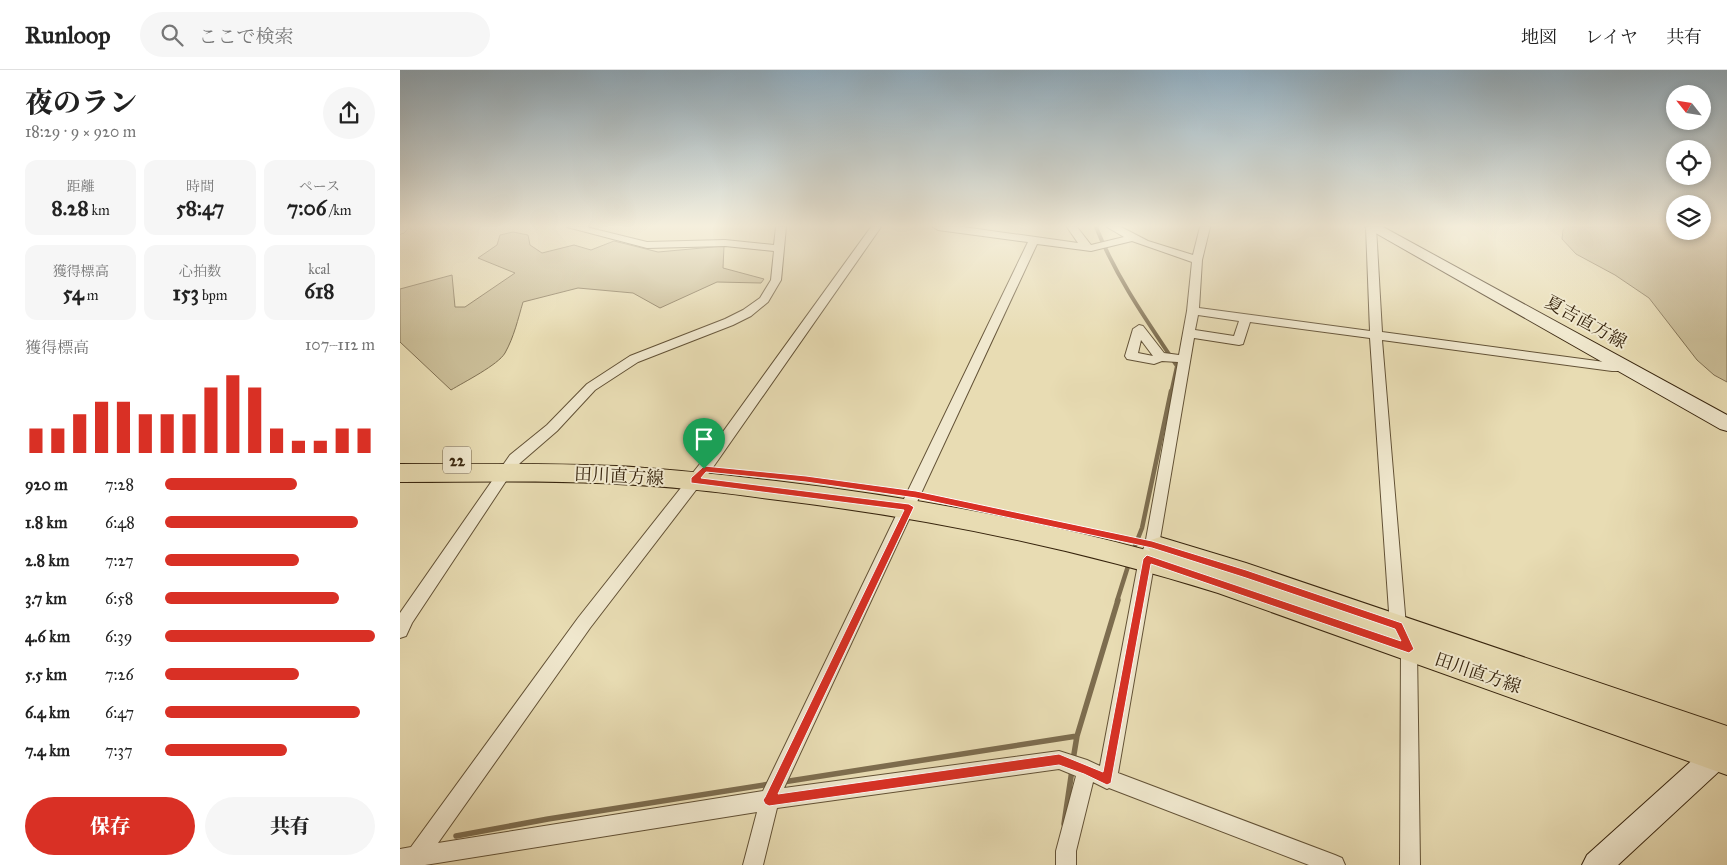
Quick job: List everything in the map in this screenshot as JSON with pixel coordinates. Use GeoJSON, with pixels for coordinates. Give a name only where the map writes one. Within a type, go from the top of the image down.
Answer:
{"type":"FeatureCollection","features":[{"type":"Feature","properties":{"kind":"main road","name":"夏吉直方線"},"geometry":{"type":"LineString","coordinates":[[1438,264],[1727,424]]}},
{"type":"Feature","properties":{"kind":"main road","name":"田川直方線"},"geometry":{"type":"LineString","coordinates":[[400,460],[509,466],[596,474],[699,475],[912,501],[1008,526],[1150,552],[1246,574],[1398,626],[1724,751]]}},
{"type":"Feature","properties":{"kind":"main road","name":"田川直方線"},"geometry":{"type":"LineString","coordinates":[[400,473],[509,466]]}},
{"type":"Feature","properties":{"kind":"main road","name":"田川直方線"},"geometry":{"type":"LineString","coordinates":[[1150,552],[1218,582],[1409,649],[1724,751]]}},
{"type":"Feature","properties":{"kind":"main road"},"geometry":{"type":"LineString","coordinates":[[1597,865],[1724,751]]}},
{"type":"Feature","properties":{"kind":"street"},"geometry":{"type":"LineString","coordinates":[[400,631],[406,618],[509,466],[552,428],[591,386],[634,359],[729,322],[747,313],[764,300],[776,280],[777,264]]}},
{"type":"Feature","properties":{"kind":"street"},"geometry":{"type":"LineString","coordinates":[[409,858],[584,623],[699,475],[850,264]]}},
{"type":"Feature","properties":{"kind":"street"},"geometry":{"type":"LineString","coordinates":[[753,865],[769,800],[1023,264]]}},
{"type":"Feature","properties":{"kind":"street"},"geometry":{"type":"LineString","coordinates":[[1107,780],[1185,359],[1193,311],[1197,264]]}},
{"type":"Feature","properties":{"kind":"street"},"geometry":{"type":"LineString","coordinates":[[1373,264],[1376,337],[1398,626],[1409,649],[1410,865]]}},
{"type":"Feature","properties":{"kind":"street"},"geometry":{"type":"LineString","coordinates":[[1193,311],[1376,337],[1626,368]]}},
{"type":"Feature","properties":{"kind":"street"},"geometry":{"type":"LineString","coordinates":[[1189,333],[1239,341],[1245,318]]}},
{"type":"Feature","properties":{"kind":"street"},"geometry":{"type":"LineString","coordinates":[[1160,357],[1185,359]]}},
{"type":"Feature","properties":{"kind":"street"},"geometry":{"type":"LineString","coordinates":[[409,858],[769,800],[1059,760],[1086,769],[1107,780],[1335,865]]}},
{"type":"Feature","properties":{"kind":"street"},"geometry":{"type":"LineString","coordinates":[[1066,865],[1066,852],[1086,769]]}},
{"type":"Feature","properties":{"kind":"shaded area"},"geometry":{"type":"Polygon","coordinates":[[[493,264],[723,264],[723,268],[764,279],[761,283],[717,282],[660,308],[633,293],[578,288],[523,302],[511,341],[501,358],[451,390],[400,342],[400,289],[452,275],[455,307],[465,307],[515,273],[493,264]]]}},
{"type":"Feature","properties":{"kind":"shaded area"},"geometry":{"type":"Polygon","coordinates":[[[1595,264],[1727,264],[1727,382],[1714,375],[1697,360],[1649,298],[1595,264]]]}},
{"type":"Feature","properties":{"kind":"waterway"},"geometry":{"type":"LineString","coordinates":[[1114,264],[1143,315],[1177,366],[1171,393]]}},
{"type":"Feature","properties":{"kind":"waterway"},"geometry":{"type":"LineString","coordinates":[[1133,551],[1142,528],[1171,391]]}},
{"type":"Feature","properties":{"kind":"waterway"},"geometry":{"type":"LineString","coordinates":[[1117,601],[1129,563]]}},
{"type":"Feature","properties":{"kind":"waterway"},"geometry":{"type":"LineString","coordinates":[[1077,736],[1118,600]]}},
{"type":"Feature","properties":{"kind":"waterway"},"geometry":{"type":"LineString","coordinates":[[783,782],[1077,736]]}},
{"type":"Feature","properties":{"kind":"waterway"},"geometry":{"type":"LineString","coordinates":[[1073,760],[1077,736]]}},
{"type":"Feature","properties":{"kind":"waterway"},"geometry":{"type":"LineString","coordinates":[[1064,824],[1072,770]]}},
{"type":"Feature","properties":{"kind":"waterway"},"geometry":{"type":"LineString","coordinates":[[456,836],[548,819],[770,784]]}},
{"type":"Feature","properties":{"kind":"route"},"geometry":{"type":"LineString","coordinates":[[704,469],[806,479],[916,494],[1152,545],[1246,574],[1398,626],[1409,649],[1147,559],[1107,780],[1086,769],[1059,760],[769,800],[909,507],[694,480],[704,469]]}}]}
